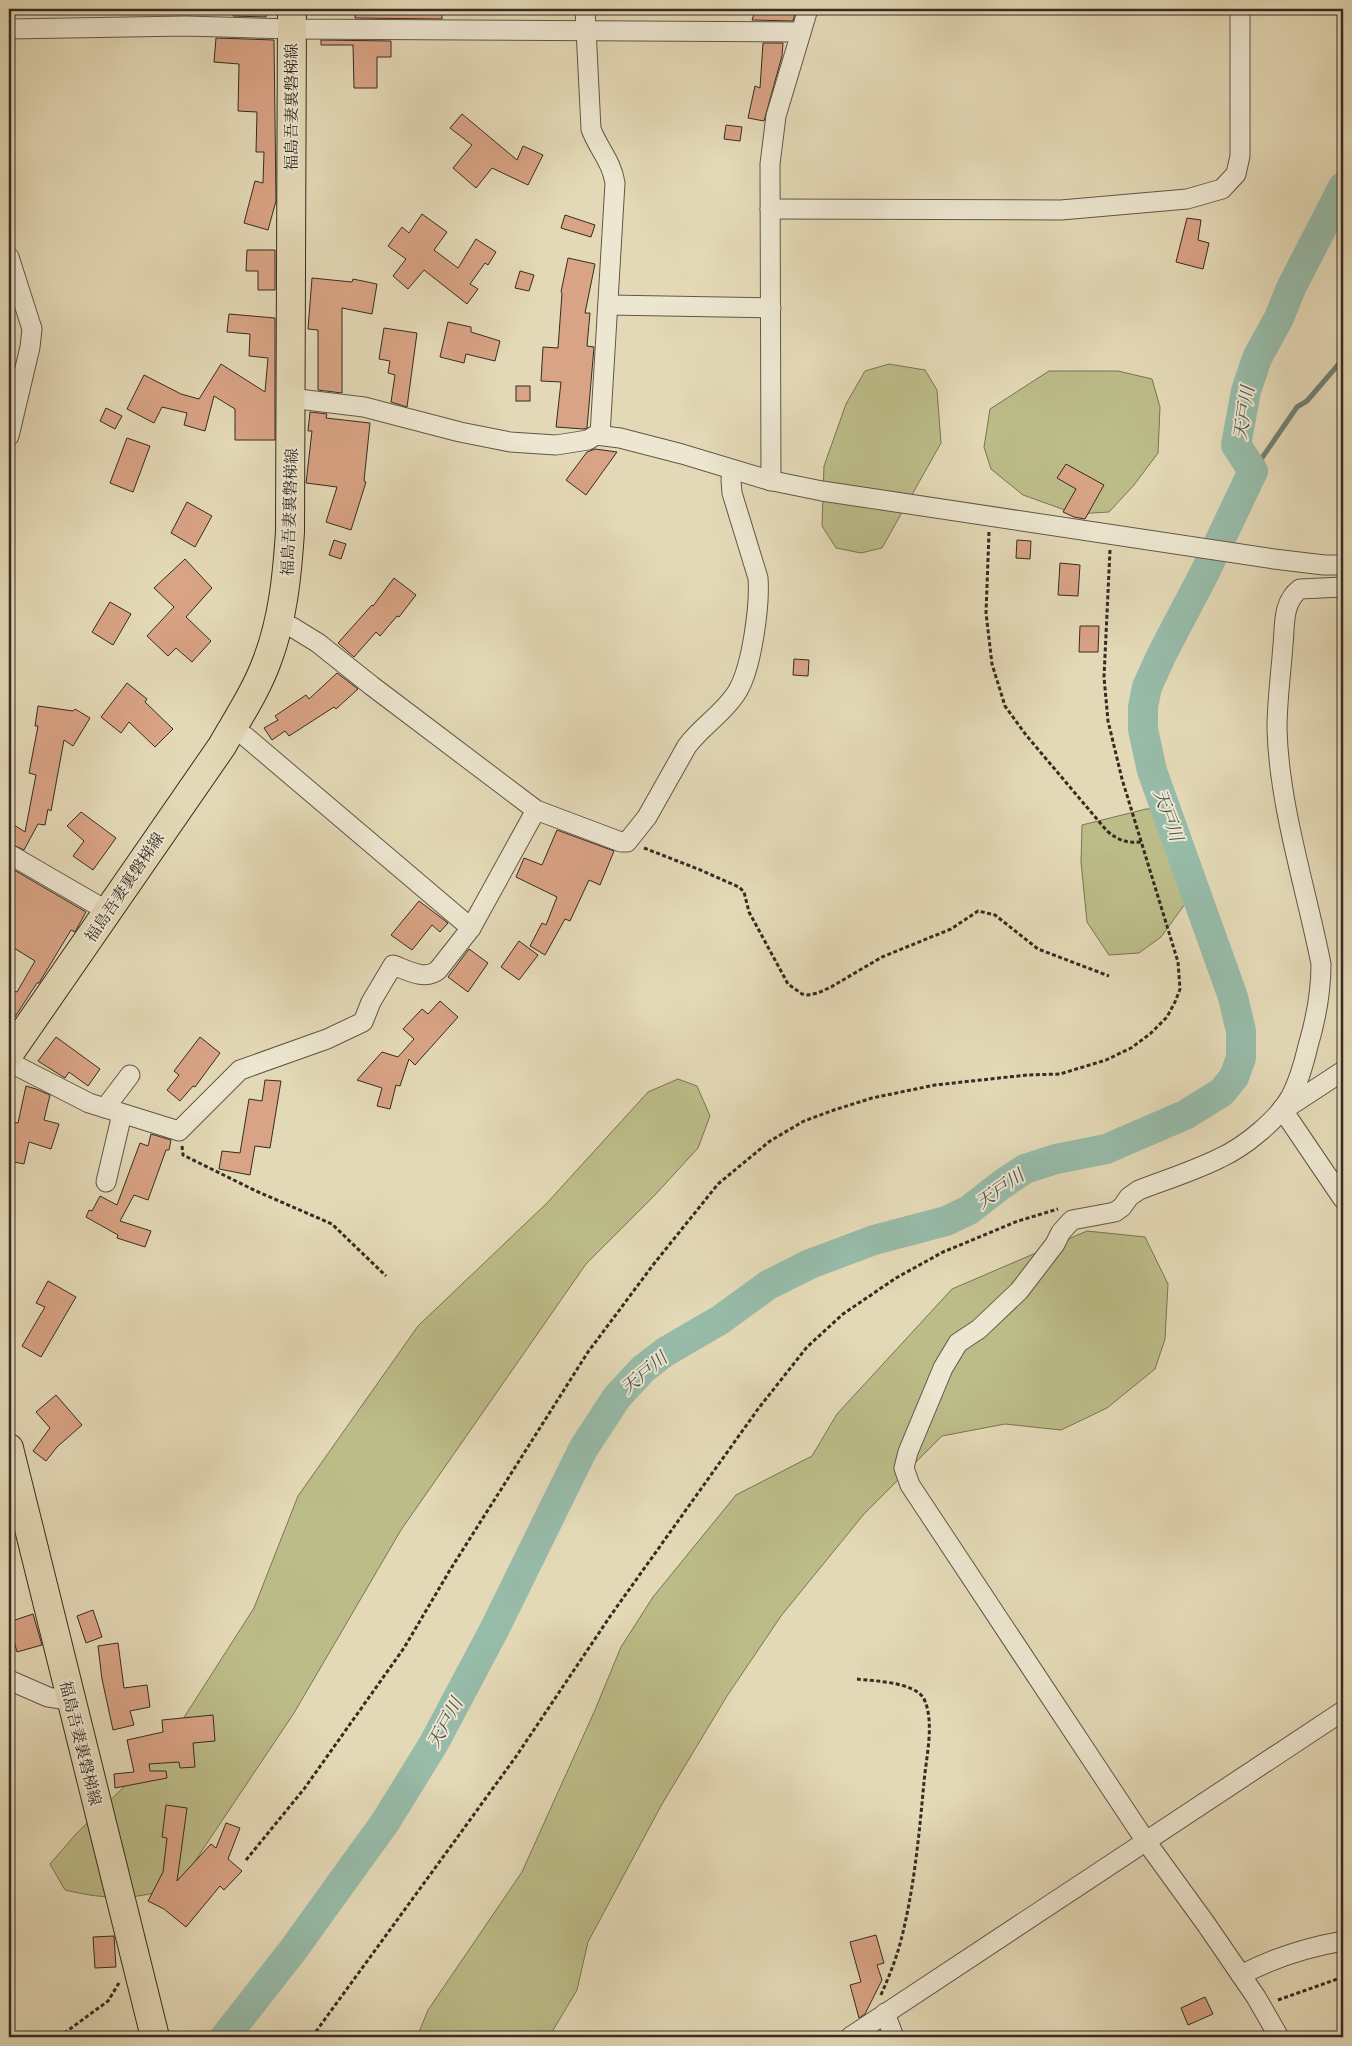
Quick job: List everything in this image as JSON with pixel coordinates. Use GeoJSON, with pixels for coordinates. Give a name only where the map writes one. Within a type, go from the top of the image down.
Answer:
{"type":"FeatureCollection","features":[{"type":"Feature","properties":{"kind":"main road","name":"福島吾妻裏磐梯線"},"geometry":{"type":"LineString","coordinates":[[9,1054],[109,912],[232,728],[248,701],[267,661],[279,623],[287,584],[290,532],[292,19]]}},
{"type":"Feature","properties":{"kind":"main road","name":"福島吾妻裏磐梯線"},"geometry":{"type":"LineString","coordinates":[[9,1448],[155,2037]]}},
{"type":"Feature","properties":{"kind":"street"},"geometry":{"type":"LineString","coordinates":[[585,9],[591,129],[595,142],[610,163],[615,183],[600,435]]}},
{"type":"Feature","properties":{"kind":"street"},"geometry":{"type":"LineString","coordinates":[[771,481],[770,164],[776,116],[808,9]]}},
{"type":"Feature","properties":{"kind":"street"},"geometry":{"type":"LineString","coordinates":[[770,209],[1061,210],[1187,199],[1222,189],[1236,174],[1240,156],[1238,23],[1240,9]]}},
{"type":"Feature","properties":{"kind":"street"},"geometry":{"type":"LineString","coordinates":[[9,29],[186,26],[292,19],[585,29],[801,32]]}},
{"type":"Feature","properties":{"kind":"street"},"geometry":{"type":"LineString","coordinates":[[9,257],[32,329],[30,347],[9,436]]}},
{"type":"Feature","properties":{"kind":"street"},"geometry":{"type":"LineString","coordinates":[[609,305],[771,308]]}},
{"type":"Feature","properties":{"kind":"street"},"geometry":{"type":"LineString","coordinates":[[290,398],[364,407],[460,432],[510,442],[556,445],[588,440],[600,435],[620,438],[771,481],[840,494],[1274,558],[1324,565],[1343,565]]}},
{"type":"Feature","properties":{"kind":"street"},"geometry":{"type":"LineString","coordinates":[[279,623],[292,627],[318,643],[536,810],[622,842],[627,842],[647,817],[691,741],[725,707],[737,692],[744,678],[753,640],[759,587],[758,578],[732,493],[730,480],[732,470]]}},
{"type":"Feature","properties":{"kind":"street"},"geometry":{"type":"LineString","coordinates":[[1278,2037],[1241,1975],[1146,1840],[910,1485],[905,1474],[905,1460],[943,1368],[953,1350],[958,1343],[979,1329],[1019,1291],[1055,1244],[1061,1232],[1072,1220],[1114,1212],[1122,1207],[1129,1197],[1139,1190],[1220,1158],[1236,1149],[1259,1131],[1282,1109],[1291,1097],[1304,1062],[1316,1015],[1321,981],[1319,958],[1286,804],[1280,762],[1278,703],[1286,608],[1294,593],[1300,589],[1343,587]]}},
{"type":"Feature","properties":{"kind":"street"},"geometry":{"type":"LineString","coordinates":[[232,728],[246,737],[471,928]]}},
{"type":"Feature","properties":{"kind":"street"},"geometry":{"type":"LineString","coordinates":[[9,1062],[89,1103],[179,1131],[240,1070],[326,1039],[364,1022],[370,1002],[393,965],[418,974],[433,974],[471,928],[536,810]]}},
{"type":"Feature","properties":{"kind":"street"},"geometry":{"type":"LineString","coordinates":[[9,854],[109,912]]}},
{"type":"Feature","properties":{"kind":"street"},"geometry":{"type":"LineString","coordinates":[[1282,1109],[1343,1071]]}},
{"type":"Feature","properties":{"kind":"street"},"geometry":{"type":"LineString","coordinates":[[106,1182],[114,1111],[130,1075]]}},
{"type":"Feature","properties":{"kind":"street"},"geometry":{"type":"LineString","coordinates":[[1282,1109],[1343,1199]]}},
{"type":"Feature","properties":{"kind":"street"},"geometry":{"type":"LineString","coordinates":[[9,1680],[48,1697],[71,1701]]}},
{"type":"Feature","properties":{"kind":"street"},"geometry":{"type":"LineString","coordinates":[[850,2037],[1343,1710]]}},
{"type":"Feature","properties":{"kind":"street"},"geometry":{"type":"LineString","coordinates":[[1241,1975],[1252,1969],[1300,1952],[1343,1941]]}},
{"type":"Feature","properties":{"kind":"street"},"geometry":{"type":"LineString","coordinates":[[881,2016],[894,2037]]}},
{"type":"Feature","properties":{"kind":"path"},"geometry":{"type":"LineString","coordinates":[[989,517],[986,613],[992,664],[1005,706],[1038,749],[1107,831],[1118,840],[1128,843],[1142,842]]}},
{"type":"Feature","properties":{"kind":"path"},"geometry":{"type":"LineString","coordinates":[[246,1860],[304,1789],[404,1648],[450,1570],[588,1352],[653,1265],[718,1184],[770,1141],[804,1121],[872,1098],[935,1084],[1027,1075],[1060,1074],[1106,1060],[1131,1048],[1150,1034],[1167,1017],[1180,989],[1178,962],[1122,779],[1108,712],[1104,677],[1116,535]]}},
{"type":"Feature","properties":{"kind":"path"},"geometry":{"type":"LineString","coordinates":[[627,842],[739,887],[744,892],[749,912],[788,984],[802,994],[818,993],[831,987],[882,956],[951,929],[978,911],[995,915],[1038,949],[1109,976]]}},
{"type":"Feature","properties":{"kind":"path"},"geometry":{"type":"LineString","coordinates":[[179,1131],[183,1155],[256,1191],[332,1224],[386,1276]]}},
{"type":"Feature","properties":{"kind":"path"},"geometry":{"type":"LineString","coordinates":[[312,2037],[515,1758],[612,1615],[758,1409],[807,1347],[843,1314],[896,1278],[943,1252],[1018,1221],[1061,1208]]}},
{"type":"Feature","properties":{"kind":"path"},"geometry":{"type":"LineString","coordinates":[[857,1679],[901,1685],[914,1690],[924,1699],[929,1723],[918,1848],[907,1916],[891,1972],[875,2010],[881,2016]]}},
{"type":"Feature","properties":{"kind":"path"},"geometry":{"type":"LineString","coordinates":[[59,2037],[108,2001],[118,1987],[125,1959],[135,1961]]}},
{"type":"Feature","properties":{"kind":"path"},"geometry":{"type":"LineString","coordinates":[[1261,2006],[1343,1977]]}},
{"type":"Feature","properties":{"kind":"green space"},"geometry":{"type":"Polygon","coordinates":[[[889,364],[925,370],[937,390],[941,443],[882,548],[861,553],[836,548],[822,526],[824,466],[846,404],[865,371],[889,364]]]}},
{"type":"Feature","properties":{"kind":"green space"},"geometry":{"type":"Polygon","coordinates":[[[1049,371],[1118,371],[1152,379],[1160,407],[1158,453],[1134,485],[1109,512],[1076,514],[1023,495],[991,469],[984,447],[990,409],[1049,371]]]}},
{"type":"Feature","properties":{"kind":"green space"},"geometry":{"type":"Polygon","coordinates":[[[1167,808],[1185,831],[1190,871],[1185,904],[1161,937],[1139,953],[1109,955],[1087,922],[1081,862],[1082,825],[1146,809],[1167,808]]]}},
{"type":"Feature","properties":{"kind":"green space"},"geometry":{"type":"Polygon","coordinates":[[[678,1079],[697,1086],[710,1116],[698,1148],[655,1195],[586,1264],[401,1530],[294,1713],[179,1885],[150,1894],[122,1897],[95,1896],[65,1890],[50,1864],[75,1835],[141,1770],[174,1733],[254,1608],[298,1496],[418,1326],[547,1203],[648,1092],[678,1079]]]}},
{"type":"Feature","properties":{"kind":"green space"},"geometry":{"type":"Polygon","coordinates":[[[1087,1231],[1145,1237],[1168,1284],[1165,1339],[1155,1369],[1107,1408],[1061,1430],[1005,1424],[942,1436],[864,1514],[781,1616],[727,1696],[662,1804],[588,1942],[577,1990],[549,2037],[417,2037],[428,2010],[522,1872],[595,1710],[621,1647],[653,1597],[736,1495],[812,1456],[837,1414],[952,1289],[1087,1231]]]}},
{"type":"Feature","properties":{"kind":"building"},"geometry":{"type":"Polygon","coordinates":[[[234,9],[267,9],[266,17],[233,16],[234,9]]]}},
{"type":"Feature","properties":{"kind":"building"},"geometry":{"type":"Polygon","coordinates":[[[355,9],[442,9],[442,19],[355,18],[355,9]]]}},
{"type":"Feature","properties":{"kind":"building"},"geometry":{"type":"Polygon","coordinates":[[[748,9],[796,9],[793,21],[752,20],[754,14],[747,12],[748,9]]]}},
{"type":"Feature","properties":{"kind":"building"},"geometry":{"type":"Polygon","coordinates":[[[216,38],[274,40],[276,201],[268,230],[244,223],[255,181],[263,183],[264,152],[256,152],[257,112],[238,111],[239,64],[214,62],[216,38]]]}},
{"type":"Feature","properties":{"kind":"building"},"geometry":{"type":"Polygon","coordinates":[[[321,40],[391,41],[391,57],[377,57],[377,88],[354,88],[353,45],[321,45],[321,40]]]}},
{"type":"Feature","properties":{"kind":"building"},"geometry":{"type":"Polygon","coordinates":[[[763,43],[783,43],[782,56],[764,121],[748,118],[755,86],[760,88],[763,43]]]}},
{"type":"Feature","properties":{"kind":"building"},"geometry":{"type":"Polygon","coordinates":[[[462,114],[517,160],[523,146],[543,155],[528,185],[492,168],[476,188],[453,168],[472,145],[450,128],[462,114]]]}},
{"type":"Feature","properties":{"kind":"building"},"geometry":{"type":"Polygon","coordinates":[[[726,125],[742,127],[740,141],[724,139],[726,125]]]}},
{"type":"Feature","properties":{"kind":"building"},"geometry":{"type":"Polygon","coordinates":[[[422,214],[447,232],[434,250],[458,268],[476,239],[496,252],[488,265],[485,263],[470,284],[478,289],[467,304],[424,270],[408,289],[393,276],[406,259],[388,246],[402,227],[409,233],[422,214]]]}},
{"type":"Feature","properties":{"kind":"building"},"geometry":{"type":"Polygon","coordinates":[[[565,215],[595,225],[591,237],[561,228],[565,215]]]}},
{"type":"Feature","properties":{"kind":"building"},"geometry":{"type":"Polygon","coordinates":[[[1187,218],[1201,220],[1198,240],[1209,243],[1203,269],[1176,262],[1187,218]]]}},
{"type":"Feature","properties":{"kind":"building"},"geometry":{"type":"Polygon","coordinates":[[[247,250],[275,250],[275,290],[258,290],[258,271],[246,271],[247,250]]]}},
{"type":"Feature","properties":{"kind":"building"},"geometry":{"type":"Polygon","coordinates":[[[568,258],[595,264],[585,313],[590,313],[587,346],[594,347],[587,428],[583,429],[556,427],[561,382],[541,381],[543,347],[558,348],[561,292],[568,258]]]}},
{"type":"Feature","properties":{"kind":"building"},"geometry":{"type":"Polygon","coordinates":[[[520,271],[534,275],[529,291],[515,288],[520,271]]]}},
{"type":"Feature","properties":{"kind":"building"},"geometry":{"type":"Polygon","coordinates":[[[312,278],[352,282],[353,279],[377,284],[372,314],[342,308],[342,393],[318,390],[318,330],[308,329],[312,278]]]}},
{"type":"Feature","properties":{"kind":"building"},"geometry":{"type":"Polygon","coordinates":[[[229,314],[275,318],[275,440],[235,440],[235,409],[214,396],[205,431],[184,425],[187,413],[162,407],[154,423],[127,409],[144,375],[181,394],[199,399],[221,364],[265,392],[268,358],[249,356],[250,334],[227,332],[229,314]]]}},
{"type":"Feature","properties":{"kind":"building"},"geometry":{"type":"Polygon","coordinates":[[[448,322],[471,327],[471,332],[500,341],[495,361],[466,354],[464,363],[440,357],[448,322]]]}},
{"type":"Feature","properties":{"kind":"building"},"geometry":{"type":"Polygon","coordinates":[[[384,328],[417,333],[407,407],[391,402],[395,375],[388,373],[390,361],[379,359],[384,328]]]}},
{"type":"Feature","properties":{"kind":"building"},"geometry":{"type":"Polygon","coordinates":[[[516,386],[530,386],[530,401],[516,401],[516,386]]]}},
{"type":"Feature","properties":{"kind":"building"},"geometry":{"type":"Polygon","coordinates":[[[106,408],[122,416],[115,429],[100,421],[106,408]]]}},
{"type":"Feature","properties":{"kind":"building"},"geometry":{"type":"Polygon","coordinates":[[[310,412],[327,414],[326,418],[370,423],[364,481],[366,482],[351,530],[326,522],[337,487],[306,483],[312,431],[308,431],[310,412]]]}},
{"type":"Feature","properties":{"kind":"building"},"geometry":{"type":"Polygon","coordinates":[[[127,438],[150,446],[133,492],[110,483],[127,438]]]}},
{"type":"Feature","properties":{"kind":"building"},"geometry":{"type":"Polygon","coordinates":[[[595,449],[617,452],[586,495],[566,480],[587,452],[595,449]]]}},
{"type":"Feature","properties":{"kind":"building"},"geometry":{"type":"Polygon","coordinates":[[[1066,464],[1104,485],[1085,519],[1063,512],[1076,489],[1057,478],[1066,464]]]}},
{"type":"Feature","properties":{"kind":"building"},"geometry":{"type":"Polygon","coordinates":[[[187,502],[212,516],[195,547],[171,533],[187,502]]]}},
{"type":"Feature","properties":{"kind":"building"},"geometry":{"type":"Polygon","coordinates":[[[334,540],[346,544],[341,559],[329,555],[334,540]]]}},
{"type":"Feature","properties":{"kind":"building"},"geometry":{"type":"Polygon","coordinates":[[[1017,540],[1031,541],[1030,559],[1016,558],[1017,540]]]}},
{"type":"Feature","properties":{"kind":"building"},"geometry":{"type":"Polygon","coordinates":[[[185,559],[212,588],[186,617],[211,641],[192,662],[176,648],[168,656],[147,636],[174,607],[154,588],[185,559]]]}},
{"type":"Feature","properties":{"kind":"building"},"geometry":{"type":"Polygon","coordinates":[[[1060,563],[1080,565],[1078,596],[1058,595],[1060,563]]]}},
{"type":"Feature","properties":{"kind":"building"},"geometry":{"type":"Polygon","coordinates":[[[394,578],[416,595],[399,617],[397,616],[380,636],[376,632],[354,657],[338,643],[373,606],[394,578]]]}},
{"type":"Feature","properties":{"kind":"building"},"geometry":{"type":"Polygon","coordinates":[[[110,602],[131,614],[113,645],[92,632],[110,602]]]}},
{"type":"Feature","properties":{"kind":"building"},"geometry":{"type":"Polygon","coordinates":[[[1080,626],[1099,626],[1098,652],[1079,652],[1080,626]]]}},
{"type":"Feature","properties":{"kind":"building"},"geometry":{"type":"Polygon","coordinates":[[[794,659],[809,660],[808,676],[793,675],[794,659]]]}},
{"type":"Feature","properties":{"kind":"building"},"geometry":{"type":"Polygon","coordinates":[[[337,673],[358,689],[336,709],[334,707],[289,736],[285,731],[272,740],[264,728],[278,720],[275,716],[306,695],[309,699],[337,673]]]}},
{"type":"Feature","properties":{"kind":"building"},"geometry":{"type":"Polygon","coordinates":[[[127,683],[147,699],[145,702],[173,729],[155,747],[129,722],[121,733],[101,717],[127,683]]]}},
{"type":"Feature","properties":{"kind":"building"},"geometry":{"type":"Polygon","coordinates":[[[38,706],[73,711],[75,709],[90,718],[73,746],[64,740],[51,811],[48,809],[45,825],[38,824],[24,850],[9,843],[9,835],[14,825],[25,832],[36,775],[29,773],[38,726],[35,726],[38,706]]]}},
{"type":"Feature","properties":{"kind":"building"},"geometry":{"type":"Polygon","coordinates":[[[81,812],[116,838],[93,870],[73,856],[84,841],[67,826],[81,812]]]}},
{"type":"Feature","properties":{"kind":"building"},"geometry":{"type":"Polygon","coordinates":[[[557,830],[614,851],[600,885],[589,880],[570,921],[565,919],[545,955],[530,946],[542,923],[546,925],[557,897],[516,877],[524,858],[542,865],[557,830]]]}},
{"type":"Feature","properties":{"kind":"building"},"geometry":{"type":"Polygon","coordinates":[[[9,867],[86,912],[75,932],[71,930],[39,983],[37,983],[9,1026],[9,1000],[14,991],[17,992],[35,961],[9,945],[9,867]]]}},
{"type":"Feature","properties":{"kind":"building"},"geometry":{"type":"Polygon","coordinates":[[[419,901],[448,923],[440,932],[432,925],[412,950],[391,935],[419,901]]]}},
{"type":"Feature","properties":{"kind":"building"},"geometry":{"type":"Polygon","coordinates":[[[519,941],[538,955],[519,980],[501,967],[519,941]]]}},
{"type":"Feature","properties":{"kind":"building"},"geometry":{"type":"Polygon","coordinates":[[[469,949],[488,963],[468,992],[448,977],[469,949]]]}},
{"type":"Feature","properties":{"kind":"building"},"geometry":{"type":"Polygon","coordinates":[[[440,1001],[458,1017],[415,1065],[409,1059],[400,1086],[396,1085],[390,1109],[377,1106],[382,1088],[357,1080],[382,1052],[398,1057],[414,1039],[403,1029],[422,1009],[428,1014],[440,1001]]]}},
{"type":"Feature","properties":{"kind":"building"},"geometry":{"type":"Polygon","coordinates":[[[56,1037],[100,1069],[88,1086],[69,1072],[65,1078],[38,1061],[56,1037]]]}},
{"type":"Feature","properties":{"kind":"building"},"geometry":{"type":"Polygon","coordinates":[[[200,1037],[220,1053],[195,1087],[193,1086],[180,1101],[167,1090],[179,1075],[174,1071],[200,1037]]]}},
{"type":"Feature","properties":{"kind":"building"},"geometry":{"type":"Polygon","coordinates":[[[265,1080],[281,1081],[270,1148],[255,1146],[250,1175],[219,1169],[222,1151],[240,1153],[249,1099],[262,1101],[265,1080]]]}},
{"type":"Feature","properties":{"kind":"building"},"geometry":{"type":"Polygon","coordinates":[[[26,1086],[50,1095],[44,1120],[59,1124],[51,1149],[29,1142],[24,1164],[9,1161],[9,1121],[18,1123],[26,1086]]]}},
{"type":"Feature","properties":{"kind":"building"},"geometry":{"type":"Polygon","coordinates":[[[151,1134],[171,1140],[169,1150],[166,1150],[148,1200],[134,1195],[120,1221],[151,1231],[145,1247],[117,1238],[118,1235],[86,1217],[89,1210],[92,1211],[100,1196],[117,1205],[140,1143],[148,1146],[151,1134]]]}},
{"type":"Feature","properties":{"kind":"building"},"geometry":{"type":"Polygon","coordinates":[[[48,1281],[76,1297],[41,1357],[22,1346],[45,1307],[36,1303],[48,1281]]]}},
{"type":"Feature","properties":{"kind":"building"},"geometry":{"type":"Polygon","coordinates":[[[56,1395],[82,1425],[57,1447],[46,1461],[33,1451],[50,1428],[36,1412],[56,1395]]]}},
{"type":"Feature","properties":{"kind":"building"},"geometry":{"type":"Polygon","coordinates":[[[93,1610],[102,1637],[86,1643],[77,1616],[93,1610]]]}},
{"type":"Feature","properties":{"kind":"building"},"geometry":{"type":"Polygon","coordinates":[[[33,1614],[42,1645],[17,1652],[9,1622],[33,1614]]]}},
{"type":"Feature","properties":{"kind":"building"},"geometry":{"type":"Polygon","coordinates":[[[118,1643],[124,1688],[147,1685],[150,1707],[130,1711],[134,1725],[113,1730],[102,1679],[98,1646],[118,1643]]]}},
{"type":"Feature","properties":{"kind":"building"},"geometry":{"type":"Polygon","coordinates":[[[213,1715],[215,1741],[193,1743],[195,1767],[180,1768],[179,1762],[149,1764],[150,1771],[166,1771],[167,1778],[115,1788],[114,1774],[134,1772],[127,1740],[163,1732],[162,1720],[213,1715]]]}},
{"type":"Feature","properties":{"kind":"building"},"geometry":{"type":"Polygon","coordinates":[[[166,1805],[187,1808],[177,1881],[211,1844],[216,1848],[226,1823],[240,1828],[228,1859],[242,1871],[224,1890],[220,1886],[186,1927],[164,1909],[148,1901],[163,1872],[167,1838],[162,1837],[166,1805]]]}},
{"type":"Feature","properties":{"kind":"building"},"geometry":{"type":"Polygon","coordinates":[[[876,1935],[884,1963],[877,1965],[882,1980],[865,2014],[859,2018],[850,1985],[861,1982],[850,1942],[876,1935]]]}},
{"type":"Feature","properties":{"kind":"building"},"geometry":{"type":"Polygon","coordinates":[[[114,1936],[116,1967],[95,1968],[93,1937],[114,1936]]]}},
{"type":"Feature","properties":{"kind":"building"},"geometry":{"type":"Polygon","coordinates":[[[1205,1997],[1213,2014],[1188,2025],[1181,2008],[1205,1997]]]}},
{"type":"Feature","properties":{"kind":"waterway","name":"天戸川"},"geometry":{"type":"LineString","coordinates":[[225,2037],[293,1950],[386,1821],[434,1743],[494,1630],[583,1449],[617,1397],[643,1369],[665,1352],[720,1320],[768,1285],[810,1264],[874,1240],[946,1221],[969,1210],[1025,1169],[1056,1159],[1106,1149],[1185,1115],[1222,1092],[1234,1077],[1241,1058],[1241,1031],[1233,997],[1152,771],[1143,729],[1143,707],[1147,687],[1162,654],[1204,574],[1253,471],[1236,445],[1246,391],[1257,358],[1279,318],[1291,288],[1343,187]]}},
{"type":"Feature","properties":{"kind":"waterway"},"geometry":{"type":"LineString","coordinates":[[1253,471],[1297,407],[1307,401],[1343,359]]}}]}
